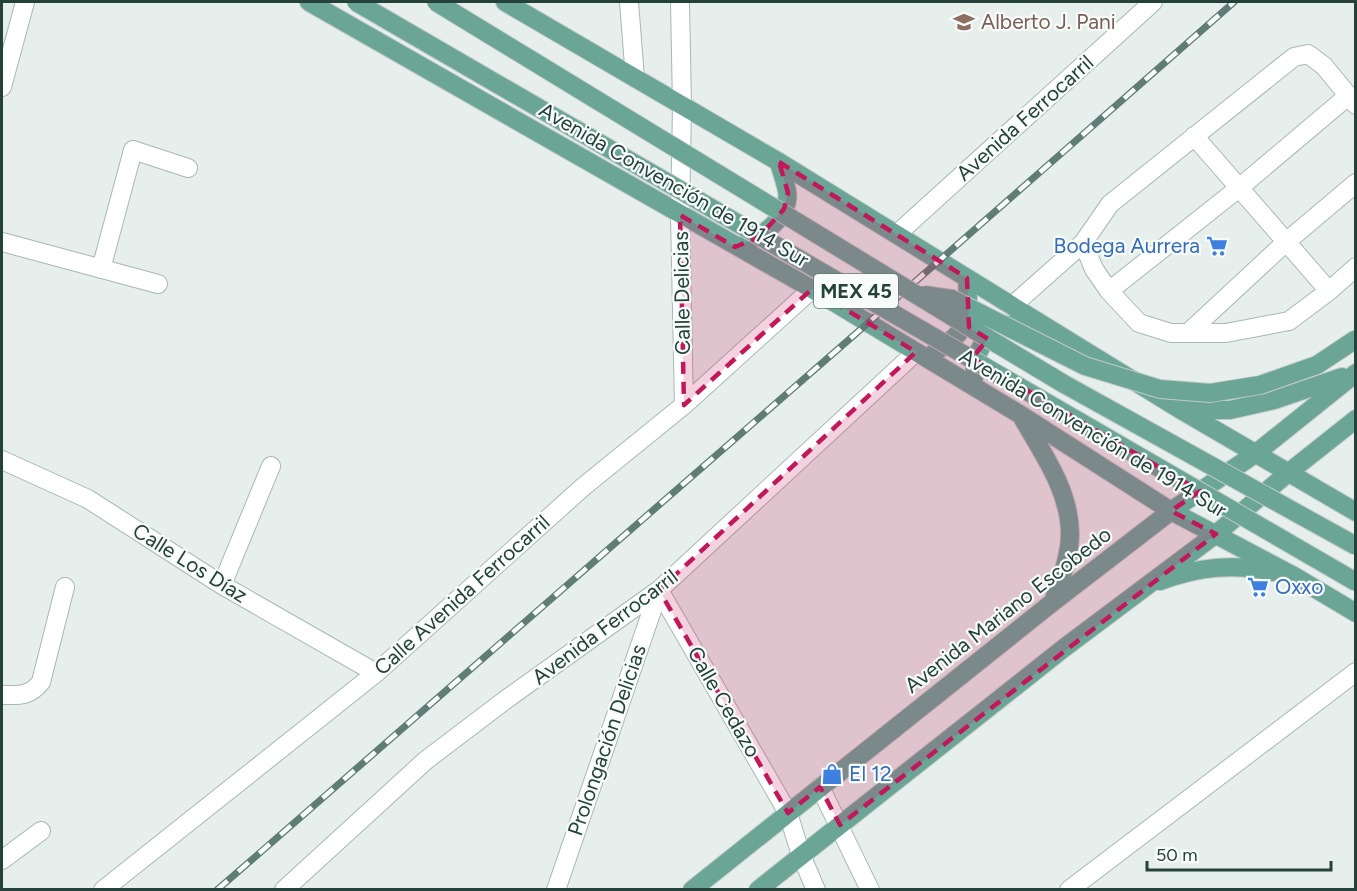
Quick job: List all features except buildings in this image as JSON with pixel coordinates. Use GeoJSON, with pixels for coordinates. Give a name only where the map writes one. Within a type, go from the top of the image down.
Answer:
{"type":"FeatureCollection","features":[{"type":"Feature","properties":{"kind":"main road","name":"Avenida Convención de 1914 Sur"},"geometry":{"type":"LineString","coordinates":[[309,2],[812,289],[1021,415],[1171,511],[1294,576],[1356,613]]}},
{"type":"Feature","properties":{"kind":"main road","name":"Avenida Convención de 1914 Sur"},"geometry":{"type":"LineString","coordinates":[[356,2],[1356,582]]}},
{"type":"Feature","properties":{"kind":"main road","name":"Avenida Convención de 1914 Sur"},"geometry":{"type":"LineString","coordinates":[[436,2],[1064,384],[1356,546]]}},
{"type":"Feature","properties":{"kind":"main road"},"geometry":{"type":"LineString","coordinates":[[505,2],[779,162],[1180,410],[1356,512]]}},
{"type":"Feature","properties":{"kind":"main road"},"geometry":{"type":"LineString","coordinates":[[735,247],[759,237],[776,222],[784,210],[788,193],[779,162]]}},
{"type":"Feature","properties":{"kind":"main road"},"geometry":{"type":"LineString","coordinates":[[921,355],[956,338],[964,328],[968,307],[967,278]]}},
{"type":"Feature","properties":{"kind":"main road"},"geometry":{"type":"LineString","coordinates":[[918,294],[952,299],[1085,366],[1160,389],[1210,393],[1260,385],[1317,365],[1356,339]]}},
{"type":"Feature","properties":{"kind":"main road"},"geometry":{"type":"LineString","coordinates":[[987,394],[975,377],[974,363],[978,350],[986,340],[1011,324],[1033,319]]}},
{"type":"Feature","properties":{"kind":"main road"},"geometry":{"type":"LineString","coordinates":[[1180,410],[1230,410],[1274,400],[1356,372]]}},
{"type":"Feature","properties":{"kind":"main road","name":"Avenida Mariano Escobedo"},"geometry":{"type":"LineString","coordinates":[[692,890],[1053,602],[1171,511],[1255,454],[1356,372]]}},
{"type":"Feature","properties":{"kind":"main road"},"geometry":{"type":"LineString","coordinates":[[1021,415],[1055,475],[1067,507],[1070,535],[1066,562],[1053,602]]}},
{"type":"Feature","properties":{"kind":"main road"},"geometry":{"type":"LineString","coordinates":[[758,890],[1141,588],[1216,534],[1356,419]]}},
{"type":"Feature","properties":{"kind":"main road"},"geometry":{"type":"LineString","coordinates":[[1141,588],[1178,574],[1213,567],[1248,566],[1294,576]]}},
{"type":"Feature","properties":{"kind":"street"},"geometry":{"type":"LineString","coordinates":[[2,87],[25,2]]}},
{"type":"Feature","properties":{"kind":"street"},"geometry":{"type":"LineString","coordinates":[[629,2],[635,78]]}},
{"type":"Feature","properties":{"kind":"street","name":"Calle Delicias"},"geometry":{"type":"LineString","coordinates":[[680,2],[682,106],[680,215],[684,405]]}},
{"type":"Feature","properties":{"kind":"street","name":"Avenida Ferrocarril"},"geometry":{"type":"LineString","coordinates":[[897,234],[1153,2]]}},
{"type":"Feature","properties":{"kind":"street"},"geometry":{"type":"LineString","coordinates":[[1012,306],[1083,243],[1110,204],[1294,57],[1308,54],[1324,66],[1352,100],[1109,291]]}},
{"type":"Feature","properties":{"kind":"street"},"geometry":{"type":"LineString","coordinates":[[1194,136],[1329,291]]}},
{"type":"Feature","properties":{"kind":"street"},"geometry":{"type":"LineString","coordinates":[[101,269],[134,150],[188,168]]}},
{"type":"Feature","properties":{"kind":"street"},"geometry":{"type":"LineString","coordinates":[[1188,333],[1286,242],[1356,183]]}},
{"type":"Feature","properties":{"kind":"street"},"geometry":{"type":"LineString","coordinates":[[2,242],[158,284]]}},
{"type":"Feature","properties":{"kind":"street"},"geometry":{"type":"LineString","coordinates":[[1083,243],[1094,269],[1109,291],[1139,323],[1171,333],[1226,333],[1289,321],[1356,267]]}},
{"type":"Feature","properties":{"kind":"street","name":"Calle Avenida Ferrocarril"},"geometry":{"type":"LineString","coordinates":[[103,890],[376,673],[583,487],[684,405],[812,289]]}},
{"type":"Feature","properties":{"kind":"street","name":"Avenida Ferrocarril"},"geometry":{"type":"LineString","coordinates":[[284,890],[425,761],[508,698],[659,590],[921,355]]}},
{"type":"Feature","properties":{"kind":"street","name":"Calle Los Díaz"},"geometry":{"type":"LineString","coordinates":[[2,460],[88,498],[222,585],[376,673]]}},
{"type":"Feature","properties":{"kind":"street"},"geometry":{"type":"LineString","coordinates":[[222,585],[271,466]]}},
{"type":"Feature","properties":{"kind":"street"},"geometry":{"type":"LineString","coordinates":[[2,695],[21,695],[33,692],[41,682],[65,588]]}},
{"type":"Feature","properties":{"kind":"street","name":"Calle Cedazo"},"geometry":{"type":"LineString","coordinates":[[659,590],[788,813],[801,855],[815,889]]}},
{"type":"Feature","properties":{"kind":"street","name":"Prolongación Delicias"},"geometry":{"type":"LineString","coordinates":[[556,890],[659,590]]}},
{"type":"Feature","properties":{"kind":"street"},"geometry":{"type":"LineString","coordinates":[[1069,890],[1356,672]]}},
{"type":"Feature","properties":{"kind":"street"},"geometry":{"type":"LineString","coordinates":[[820,787],[870,890]]}},
{"type":"Feature","properties":{"kind":"street"},"geometry":{"type":"LineString","coordinates":[[2,860],[41,831]]}},
{"type":"Feature","properties":{"kind":"highlighted area"},"geometry":{"type":"Polygon","coordinates":[[[779,162],[967,278],[969,327],[988,339],[972,358],[1200,491],[1171,511],[1216,534],[840,825],[820,787],[788,813],[659,590],[916,352],[812,289],[684,405],[680,215],[735,247],[759,237],[784,209],[788,193],[779,162]]]}},
{"type":"Feature","properties":{"kind":"railway"},"geometry":{"type":"LineString","coordinates":[[217,890],[1234,2]]}},
{"type":"Feature","properties":{"kind":"place","name":"Alberto J. Pani"},"geometry":{"type":"Point","coordinates":[964,22]}},
{"type":"Feature","properties":{"kind":"place","name":"Bodega Aurrera"},"geometry":{"type":"Point","coordinates":[1217,246]}},
{"type":"Feature","properties":{"kind":"place","name":"Oxxo"},"geometry":{"type":"Point","coordinates":[1258,587]}},
{"type":"Feature","properties":{"kind":"place","name":"El 12"},"geometry":{"type":"Point","coordinates":[832,774]}}]}
